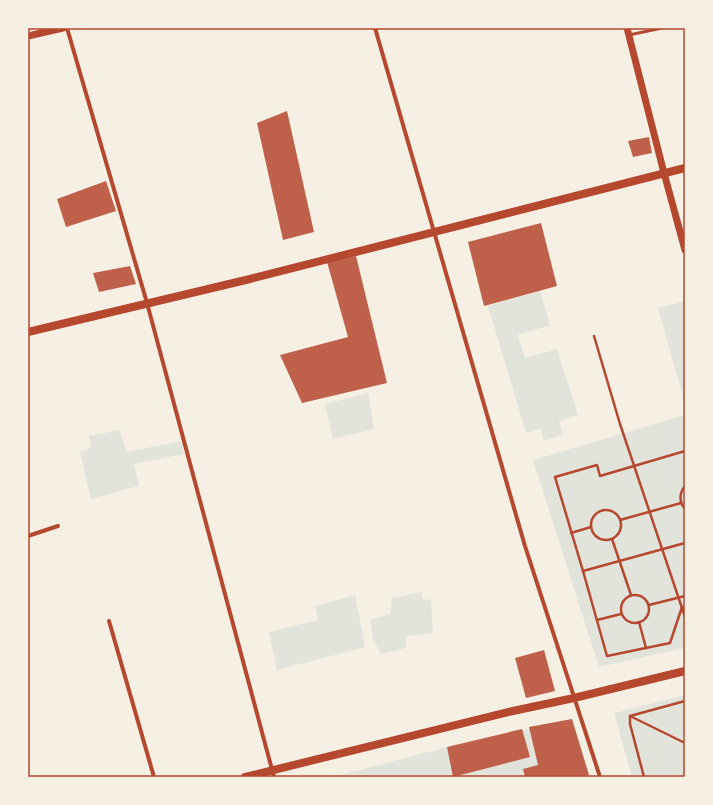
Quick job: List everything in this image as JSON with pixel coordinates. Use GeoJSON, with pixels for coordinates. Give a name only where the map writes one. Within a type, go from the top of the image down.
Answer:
{"type":"FeatureCollection","features":[{"type":"Feature","properties":{"kind":"main road"},"geometry":{"type":"LineString","coordinates":[[28,332],[250,279],[685,168]]}},
{"type":"Feature","properties":{"kind":"main road"},"geometry":{"type":"LineString","coordinates":[[245,777],[273,773],[512,711],[574,698],[685,671]]}},
{"type":"Feature","properties":{"kind":"street"},"geometry":{"type":"LineString","coordinates":[[28,36],[63,28]]}},
{"type":"Feature","properties":{"kind":"street"},"geometry":{"type":"LineString","coordinates":[[67,28],[146,303],[273,773]]}},
{"type":"Feature","properties":{"kind":"street"},"geometry":{"type":"LineString","coordinates":[[375,28],[525,546],[600,777]]}},
{"type":"Feature","properties":{"kind":"street"},"geometry":{"type":"LineString","coordinates":[[628,32],[685,250]]}},
{"type":"Feature","properties":{"kind":"street"},"geometry":{"type":"LineString","coordinates":[[28,536],[58,526]]}},
{"type":"Feature","properties":{"kind":"street"},"geometry":{"type":"LineString","coordinates":[[109,621],[154,777]]}},
{"type":"Feature","properties":{"kind":"lane"},"geometry":{"type":"LineString","coordinates":[[628,32],[662,28]]}},
{"type":"Feature","properties":{"kind":"path"},"geometry":{"type":"LineString","coordinates":[[594,336],[620,424],[685,617]]}},
{"type":"Feature","properties":{"kind":"path"},"geometry":{"type":"LineString","coordinates":[[683,608],[670,643],[607,656],[555,477],[597,465],[600,476],[685,452]]}},
{"type":"Feature","properties":{"kind":"path"},"geometry":{"type":"LineString","coordinates":[[685,486],[680,497],[681,503],[685,509]]}},
{"type":"Feature","properties":{"kind":"path"},"geometry":{"type":"LineString","coordinates":[[620,520],[681,503]]}},
{"type":"Feature","properties":{"kind":"path"},"geometry":{"type":"LineString","coordinates":[[602,509],[614,511],[618,515],[622,526],[620,531],[612,539],[605,541],[593,534],[591,527],[591,521],[597,511],[602,509]]}},
{"type":"Feature","properties":{"kind":"path"},"geometry":{"type":"LineString","coordinates":[[571,533],[591,527]]}},
{"type":"Feature","properties":{"kind":"path"},"geometry":{"type":"LineString","coordinates":[[612,539],[631,595]]}},
{"type":"Feature","properties":{"kind":"path"},"geometry":{"type":"LineString","coordinates":[[583,571],[685,543]]}},
{"type":"Feature","properties":{"kind":"path"},"geometry":{"type":"LineString","coordinates":[[631,595],[638,595],[648,601],[649,605],[647,615],[639,622],[628,621],[621,614],[620,608],[622,603],[626,597],[631,595]]}},
{"type":"Feature","properties":{"kind":"path"},"geometry":{"type":"LineString","coordinates":[[649,605],[685,596]]}},
{"type":"Feature","properties":{"kind":"path"},"geometry":{"type":"LineString","coordinates":[[597,620],[621,614]]}},
{"type":"Feature","properties":{"kind":"path"},"geometry":{"type":"LineString","coordinates":[[639,622],[646,648]]}},
{"type":"Feature","properties":{"kind":"path"},"geometry":{"type":"LineString","coordinates":[[630,716],[685,701]]}},
{"type":"Feature","properties":{"kind":"path"},"geometry":{"type":"LineString","coordinates":[[630,716],[685,743]]}},
{"type":"Feature","properties":{"kind":"path"},"geometry":{"type":"LineString","coordinates":[[630,716],[630,724],[644,777]]}},
{"type":"Feature","properties":{"kind":"shaded area"},"geometry":{"type":"Polygon","coordinates":[[[540,291],[550,325],[518,335],[525,358],[557,349],[578,415],[559,421],[563,435],[544,441],[541,428],[526,433],[488,306],[540,291]]]}},
{"type":"Feature","properties":{"kind":"shaded area"},"geometry":{"type":"Polygon","coordinates":[[[685,301],[685,404],[658,308],[685,301]]]}},
{"type":"Feature","properties":{"kind":"shaded area"},"geometry":{"type":"Polygon","coordinates":[[[368,393],[374,429],[333,439],[325,404],[368,393]]]}},
{"type":"Feature","properties":{"kind":"shaded area"},"geometry":{"type":"Polygon","coordinates":[[[685,415],[685,648],[599,667],[533,460],[685,415]]]}},
{"type":"Feature","properties":{"kind":"shaded area"},"geometry":{"type":"Polygon","coordinates":[[[119,430],[127,452],[182,441],[184,454],[134,464],[139,486],[91,499],[80,452],[91,448],[89,436],[119,430]]]}},
{"type":"Feature","properties":{"kind":"shaded area"},"geometry":{"type":"Polygon","coordinates":[[[421,592],[423,600],[431,599],[433,633],[406,636],[406,648],[381,654],[373,639],[370,620],[390,614],[392,598],[421,592]]]}},
{"type":"Feature","properties":{"kind":"shaded area"},"geometry":{"type":"Polygon","coordinates":[[[355,595],[365,647],[277,670],[269,632],[318,620],[315,606],[355,595]]]}},
{"type":"Feature","properties":{"kind":"shaded area"},"geometry":{"type":"Polygon","coordinates":[[[685,695],[685,777],[632,777],[614,713],[685,695]]]}},
{"type":"Feature","properties":{"kind":"shaded area"},"geometry":{"type":"Polygon","coordinates":[[[572,719],[589,775],[581,777],[333,777],[447,747],[572,719]]]}},
{"type":"Feature","properties":{"kind":"building"},"geometry":{"type":"Polygon","coordinates":[[[287,111],[314,232],[283,240],[257,123],[287,111]]]}},
{"type":"Feature","properties":{"kind":"building"},"geometry":{"type":"Polygon","coordinates":[[[649,137],[652,153],[633,157],[628,141],[649,137]]]}},
{"type":"Feature","properties":{"kind":"building"},"geometry":{"type":"Polygon","coordinates":[[[106,181],[116,211],[66,227],[57,199],[106,181]]]}},
{"type":"Feature","properties":{"kind":"building"},"geometry":{"type":"Polygon","coordinates":[[[541,223],[557,286],[484,306],[468,242],[541,223]]]}},
{"type":"Feature","properties":{"kind":"building"},"geometry":{"type":"Polygon","coordinates":[[[356,256],[387,383],[302,403],[280,355],[348,337],[327,262],[356,256]]]}},
{"type":"Feature","properties":{"kind":"building"},"geometry":{"type":"Polygon","coordinates":[[[130,266],[136,284],[99,292],[93,273],[130,266]]]}},
{"type":"Feature","properties":{"kind":"building"},"geometry":{"type":"Polygon","coordinates":[[[544,650],[555,691],[526,698],[515,658],[544,650]]]}},
{"type":"Feature","properties":{"kind":"building"},"geometry":{"type":"Polygon","coordinates":[[[572,719],[589,775],[581,777],[525,777],[523,769],[538,765],[529,727],[572,719]]]}},
{"type":"Feature","properties":{"kind":"building"},"geometry":{"type":"Polygon","coordinates":[[[522,729],[530,757],[453,777],[447,747],[522,729]]]}}]}
